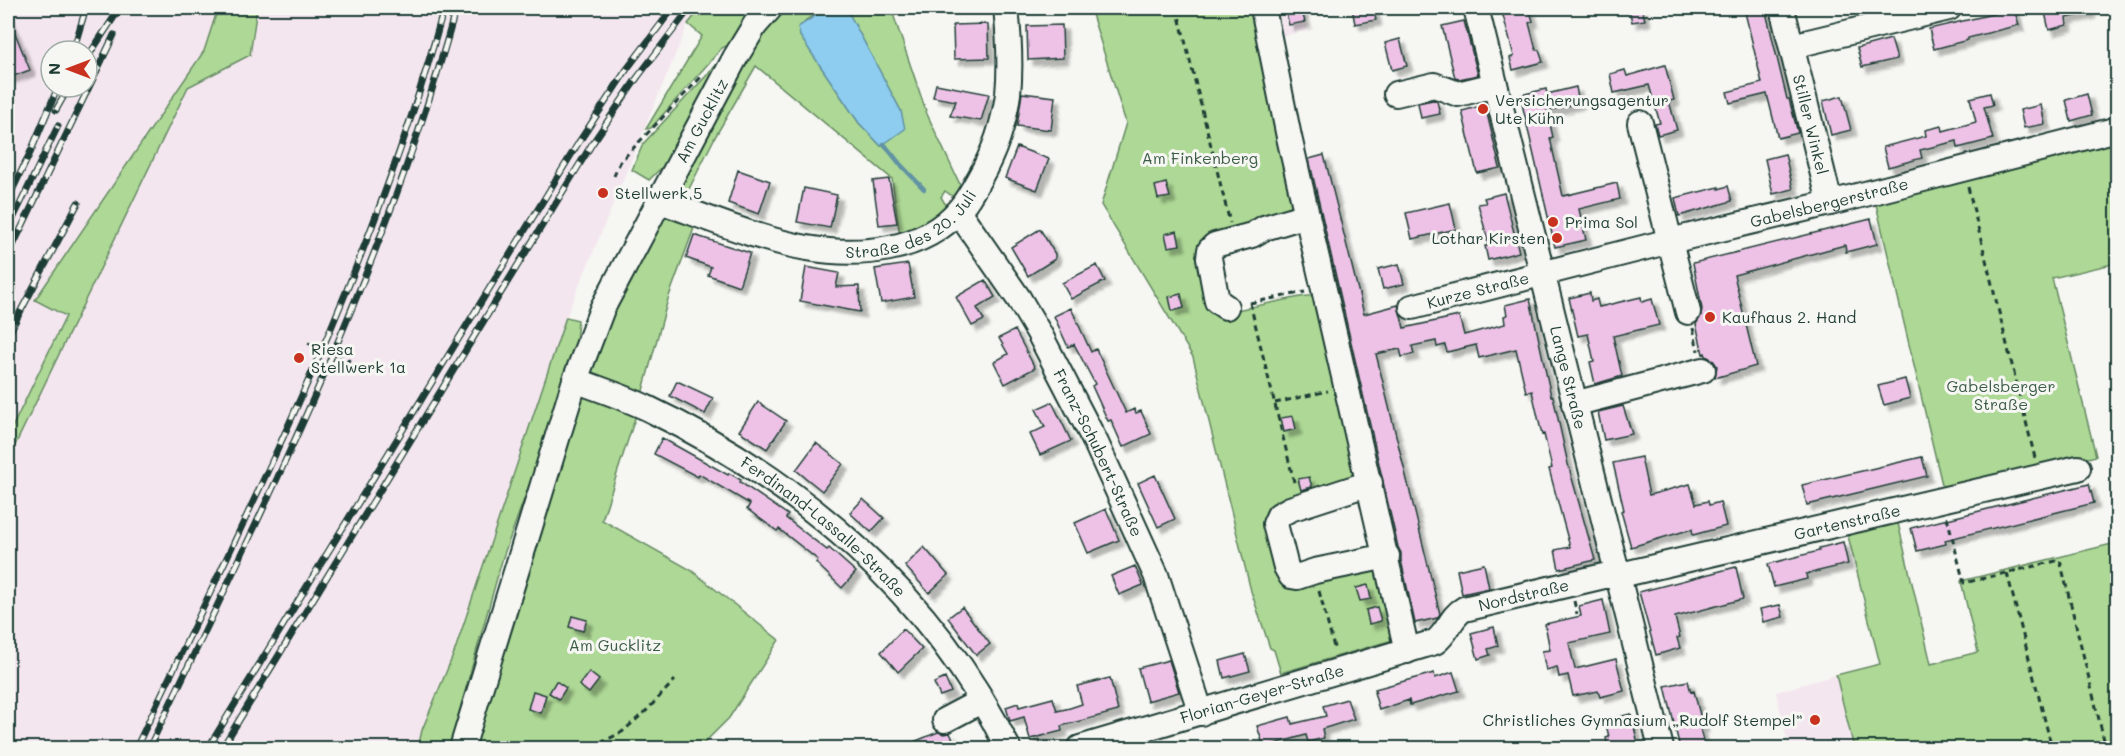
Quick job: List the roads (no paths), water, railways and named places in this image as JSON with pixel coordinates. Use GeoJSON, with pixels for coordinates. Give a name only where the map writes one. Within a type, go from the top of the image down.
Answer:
{"type":"FeatureCollection","features":[{"type":"Feature","properties":{"kind":"street","name":"Am Gucklitz"},"geometry":{"type":"LineString","coordinates":[[462,748],[575,380],[598,317],[744,42],[770,8]]}},
{"type":"Feature","properties":{"kind":"street","name":"Straße des 20. Juli"},"geometry":{"type":"LineString","coordinates":[[660,201],[767,238],[808,248],[843,252],[888,248],[914,242],[935,231],[958,211],[984,169],[997,140],[1006,110],[1009,61],[1006,8]]}},
{"type":"Feature","properties":{"kind":"street"},"geometry":{"type":"LineString","coordinates":[[1263,8],[1289,137],[1407,651]]}},
{"type":"Feature","properties":{"kind":"street","name":"Lange Straße"},"geometry":{"type":"LineString","coordinates":[[1476,8],[1616,576],[1661,748]]}},
{"type":"Feature","properties":{"kind":"street","name":"Stiller Winkel"},"geometry":{"type":"LineString","coordinates":[[1782,8],[1830,203]]}},
{"type":"Feature","properties":{"kind":"street"},"geometry":{"type":"LineString","coordinates":[[1792,46],[1949,8]]}},
{"type":"Feature","properties":{"kind":"street"},"geometry":{"type":"LineString","coordinates":[[1396,94],[1434,85],[1458,94],[1495,85]]}},
{"type":"Feature","properties":{"kind":"street"},"geometry":{"type":"LineString","coordinates":[[1640,123],[1688,312]]}},
{"type":"Feature","properties":{"kind":"street","name":"Gabelsbergerstraße"},"geometry":{"type":"LineString","coordinates":[[1542,273],[1830,203],[2118,129]]}},
{"type":"Feature","properties":{"kind":"street","name":"Franz-Schubert-Straße"},"geometry":{"type":"LineString","coordinates":[[958,211],[1024,308],[1096,443],[1156,575],[1201,713]]}},
{"type":"Feature","properties":{"kind":"street"},"geometry":{"type":"LineString","coordinates":[[1226,307],[1217,301],[1210,250],[1215,245],[1252,235],[1264,228],[1307,215]]}},
{"type":"Feature","properties":{"kind":"street","name":"Kurze Straße"},"geometry":{"type":"LineString","coordinates":[[1412,307],[1542,273]]}},
{"type":"Feature","properties":{"kind":"street"},"geometry":{"type":"LineString","coordinates":[[1574,404],[1703,370]]}},
{"type":"Feature","properties":{"kind":"street","name":"Ferdinand-Lassalle-Straße"},"geometry":{"type":"LineString","coordinates":[[575,380],[648,408],[759,470],[806,504],[863,552],[947,649],[1008,748]]}},
{"type":"Feature","properties":{"kind":"street","name":"Gartenstraße"},"geometry":{"type":"LineString","coordinates":[[1616,576],[2078,468]]}},
{"type":"Feature","properties":{"kind":"street"},"geometry":{"type":"LineString","coordinates":[[1370,483],[1300,506],[1280,515],[1275,524],[1286,567],[1291,576],[1297,577],[1387,556]]}},
{"type":"Feature","properties":{"kind":"street","name":"Nordstraße"},"geometry":{"type":"LineString","coordinates":[[1444,636],[1455,615],[1464,609],[1604,576],[1616,576]]}},
{"type":"Feature","properties":{"kind":"street","name":"Florian-Geyer-Straße"},"geometry":{"type":"LineString","coordinates":[[1080,748],[1407,651],[1435,642],[1444,636]]}},
{"type":"Feature","properties":{"kind":"street"},"geometry":{"type":"LineString","coordinates":[[945,720],[981,701]]}},
{"type":"Feature","properties":{"kind":"water"},"geometry":{"type":"Polygon","coordinates":[[[827,8],[846,8],[901,111],[905,129],[881,146],[859,123],[800,36],[798,27],[827,8]]]}},
{"type":"Feature","properties":{"kind":"waterway"},"geometry":{"type":"LineString","coordinates":[[884,144],[924,189]]}},
{"type":"Feature","properties":{"kind":"railway"},"geometry":{"type":"LineString","coordinates":[[77,39],[86,8]]}},
{"type":"Feature","properties":{"kind":"railway"},"geometry":{"type":"LineString","coordinates":[[99,40],[120,8]]}},
{"type":"Feature","properties":{"kind":"railway"},"geometry":{"type":"LineString","coordinates":[[136,748],[265,476],[346,292],[415,104],[444,8]]}},
{"type":"Feature","properties":{"kind":"railway"},"geometry":{"type":"LineString","coordinates":[[149,748],[278,476],[358,292],[395,199],[456,8]]}},
{"type":"Feature","properties":{"kind":"railway"},"geometry":{"type":"LineString","coordinates":[[208,748],[579,142],[627,69],[673,8]]}},
{"type":"Feature","properties":{"kind":"railway"},"geometry":{"type":"LineString","coordinates":[[222,748],[592,144],[637,78],[690,8]]}},
{"type":"Feature","properties":{"kind":"railway"},"geometry":{"type":"LineString","coordinates":[[8,256],[114,35]]}},
{"type":"Feature","properties":{"kind":"railway"},"geometry":{"type":"LineString","coordinates":[[8,199],[53,99]]}},
{"type":"Feature","properties":{"kind":"railway"},"geometry":{"type":"LineString","coordinates":[[56,110],[62,99]]}},
{"type":"Feature","properties":{"kind":"railway"},"geometry":{"type":"LineString","coordinates":[[8,229],[58,126]]}},
{"type":"Feature","properties":{"kind":"railway"},"geometry":{"type":"LineString","coordinates":[[8,335],[78,203]]}},
{"type":"Feature","properties":{"kind":"railway"},"geometry":{"type":"LineString","coordinates":[[8,298],[13,289]]}},
{"type":"Feature","properties":{"kind":"place","name":"Versicherungsagentur Ute Kühn"},"geometry":{"type":"Point","coordinates":[1483,109]}},
{"type":"Feature","properties":{"kind":"place","name":"Stellwerk 5"},"geometry":{"type":"Point","coordinates":[603,193]}},
{"type":"Feature","properties":{"kind":"place","name":"Prima Sol"},"geometry":{"type":"Point","coordinates":[1553,222]}},
{"type":"Feature","properties":{"kind":"place","name":"Lothar Kirsten"},"geometry":{"type":"Point","coordinates":[1557,238]}},
{"type":"Feature","properties":{"kind":"place","name":"Kaufhaus 2. Hand"},"geometry":{"type":"Point","coordinates":[1710,317]}},
{"type":"Feature","properties":{"kind":"place","name":"Riesa Stellwerk 1a"},"geometry":{"type":"Point","coordinates":[299,358]}},
{"type":"Feature","properties":{"kind":"place","name":"Christliches Gymnasium „Rudolf Stempel“"},"geometry":{"type":"Point","coordinates":[1815,720]}},
{"type":"Feature","properties":{"kind":"park label","name":"Am Finkenberg"},"geometry":{"type":"Point","coordinates":[1200,158]}},
{"type":"Feature","properties":{"kind":"park label","name":"Gabelsberger Straße"},"geometry":{"type":"Point","coordinates":[2001,395]}}]}
